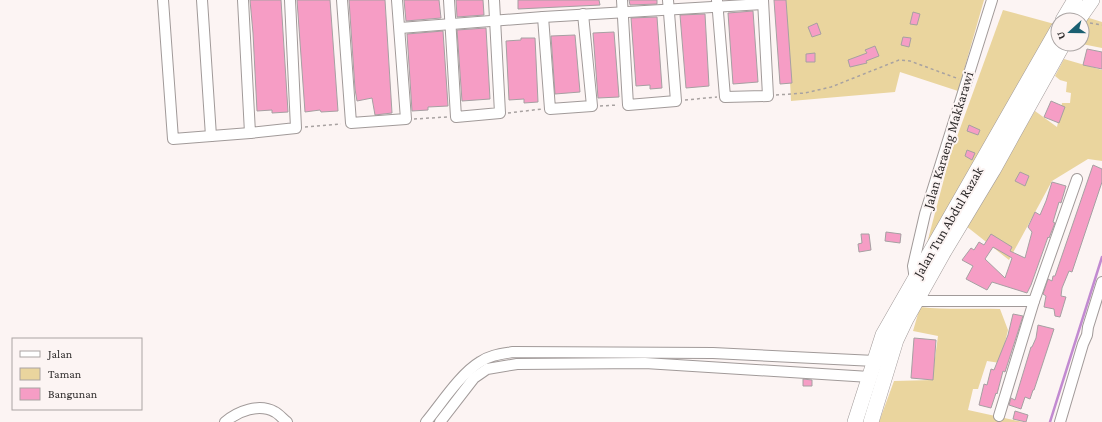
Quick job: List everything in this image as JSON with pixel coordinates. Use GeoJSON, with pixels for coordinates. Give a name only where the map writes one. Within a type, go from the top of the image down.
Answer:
{"type":"FeatureCollection","features":[{"type":"Feature","properties":{"kind":"main road"},"geometry":{"type":"LineString","coordinates":[[1068,12],[1075,0]]}},
{"type":"Feature","properties":{"kind":"main road"},"geometry":{"type":"LineString","coordinates":[[1087,12],[1092,0]]}},
{"type":"Feature","properties":{"kind":"main road","name":"Jalan Tun Abdul Razak"},"geometry":{"type":"LineString","coordinates":[[920,284],[1050,44]]}},
{"type":"Feature","properties":{"kind":"main road","name":"Jalan Tun Abdul Razak"},"geometry":{"type":"LineString","coordinates":[[855,422],[883,335],[943,253],[993,170],[1059,52]]}},
{"type":"Feature","properties":{"kind":"main road","name":"Jalan Tun Abdul Razak"},"geometry":{"type":"LineString","coordinates":[[871,422],[909,301]]}},
{"type":"Feature","properties":{"kind":"street"},"geometry":{"type":"LineString","coordinates":[[163,0],[173,139],[296,128],[290,0]]}},
{"type":"Feature","properties":{"kind":"street"},"geometry":{"type":"LineString","coordinates":[[202,0],[211,136]]}},
{"type":"Feature","properties":{"kind":"street"},"geometry":{"type":"LineString","coordinates":[[243,0],[250,133]]}},
{"type":"Feature","properties":{"kind":"street"},"geometry":{"type":"LineString","coordinates":[[342,0],[351,123],[406,119],[397,0]]}},
{"type":"Feature","properties":{"kind":"street"},"geometry":{"type":"LineString","coordinates":[[449,0],[456,117],[500,113],[494,0]]}},
{"type":"Feature","properties":{"kind":"street"},"geometry":{"type":"LineString","coordinates":[[622,0],[628,105],[676,101],[668,5]]}},
{"type":"Feature","properties":{"kind":"street","name":"Jalan Karaeng Makkarawi"},"geometry":{"type":"LineString","coordinates":[[920,284],[913,266],[922,229],[992,0]]}},
{"type":"Feature","properties":{"kind":"street"},"geometry":{"type":"LineString","coordinates":[[400,28],[623,12],[668,5],[763,2],[768,96],[725,96],[717,4]]}},
{"type":"Feature","properties":{"kind":"street"},"geometry":{"type":"LineString","coordinates":[[543,17],[550,109],[592,106],[583,14]]}},
{"type":"Feature","properties":{"kind":"street"},"geometry":{"type":"LineString","coordinates":[[999,416],[1034,302],[1077,179]]}},
{"type":"Feature","properties":{"kind":"street"},"geometry":{"type":"LineString","coordinates":[[1060,422],[1102,282]]}},
{"type":"Feature","properties":{"kind":"street"},"geometry":{"type":"LineString","coordinates":[[909,301],[1034,302]]}},
{"type":"Feature","properties":{"kind":"street"},"geometry":{"type":"LineString","coordinates":[[426,422],[470,369],[493,355],[513,352],[713,353],[875,361]]}},
{"type":"Feature","properties":{"kind":"street"},"geometry":{"type":"LineString","coordinates":[[440,422],[474,378],[487,369],[517,364],[644,363],[870,377]]}},
{"type":"Feature","properties":{"kind":"street"},"geometry":{"type":"LineString","coordinates":[[225,422],[240,412],[253,409],[274,412],[287,422]]}},
{"type":"Feature","properties":{"kind":"path"},"geometry":{"type":"LineString","coordinates":[[1090,22],[1102,25]]}},
{"type":"Feature","properties":{"kind":"path"},"geometry":{"type":"LineString","coordinates":[[768,96],[805,93],[831,87],[899,60],[910,61],[966,81]]}},
{"type":"Feature","properties":{"kind":"path"},"geometry":{"type":"LineString","coordinates":[[676,101],[725,96]]}},
{"type":"Feature","properties":{"kind":"path"},"geometry":{"type":"LineString","coordinates":[[592,106],[628,105]]}},
{"type":"Feature","properties":{"kind":"path"},"geometry":{"type":"LineString","coordinates":[[500,113],[550,109]]}},
{"type":"Feature","properties":{"kind":"path"},"geometry":{"type":"LineString","coordinates":[[406,119],[456,117]]}},
{"type":"Feature","properties":{"kind":"path"},"geometry":{"type":"LineString","coordinates":[[296,128],[351,123]]}},
{"type":"Feature","properties":{"kind":"green space"},"geometry":{"type":"Polygon","coordinates":[[[786,0],[984,0],[958,91],[900,72],[895,92],[791,101],[786,0]]]}},
{"type":"Feature","properties":{"kind":"green space"},"geometry":{"type":"Polygon","coordinates":[[[1003,10],[1050,23],[1050,39],[920,270],[950,156],[1003,10]]]}},
{"type":"Feature","properties":{"kind":"green space"},"geometry":{"type":"Polygon","coordinates":[[[1090,18],[1102,22],[1102,48],[1090,46],[1090,18]]]}},
{"type":"Feature","properties":{"kind":"green space"},"geometry":{"type":"Polygon","coordinates":[[[1064,59],[1102,70],[1102,161],[1088,159],[1052,181],[1009,260],[966,226],[1035,111],[1057,127],[1062,103],[1070,103],[1071,93],[1066,92],[1067,82],[1060,80],[1055,76],[1064,59]]]}},
{"type":"Feature","properties":{"kind":"green space"},"geometry":{"type":"Polygon","coordinates":[[[920,307],[950,309],[1000,309],[1008,330],[1000,363],[987,361],[978,389],[973,389],[968,410],[1023,422],[879,422],[894,381],[932,380],[938,336],[913,331],[920,307]]]}},
{"type":"Feature","properties":{"kind":"building"},"geometry":{"type":"Polygon","coordinates":[[[250,0],[281,0],[288,112],[272,113],[272,110],[257,111],[250,0]]]}},
{"type":"Feature","properties":{"kind":"building"},"geometry":{"type":"Polygon","coordinates":[[[297,0],[330,0],[338,111],[321,112],[320,110],[305,112],[297,0]]]}},
{"type":"Feature","properties":{"kind":"building"},"geometry":{"type":"Polygon","coordinates":[[[349,0],[385,0],[392,113],[375,115],[372,98],[357,101],[349,0]]]}},
{"type":"Feature","properties":{"kind":"building"},"geometry":{"type":"Polygon","coordinates":[[[404,0],[439,0],[441,18],[406,21],[404,0]]]}},
{"type":"Feature","properties":{"kind":"building"},"geometry":{"type":"Polygon","coordinates":[[[456,0],[483,0],[484,15],[457,17],[456,0]]]}},
{"type":"Feature","properties":{"kind":"building"},"geometry":{"type":"Polygon","coordinates":[[[518,0],[599,0],[600,5],[518,9],[518,0]]]}},
{"type":"Feature","properties":{"kind":"building"},"geometry":{"type":"Polygon","coordinates":[[[629,0],[657,0],[657,4],[630,5],[629,0]]]}},
{"type":"Feature","properties":{"kind":"building"},"geometry":{"type":"Polygon","coordinates":[[[774,0],[786,0],[792,83],[780,84],[774,0]]]}},
{"type":"Feature","properties":{"kind":"building"},"geometry":{"type":"Polygon","coordinates":[[[753,11],[758,82],[733,84],[728,13],[753,11]]]}},
{"type":"Feature","properties":{"kind":"building"},"geometry":{"type":"Polygon","coordinates":[[[913,12],[920,14],[917,25],[910,24],[913,12]]]}},
{"type":"Feature","properties":{"kind":"building"},"geometry":{"type":"Polygon","coordinates":[[[705,14],[709,86],[686,88],[680,15],[705,14]]]}},
{"type":"Feature","properties":{"kind":"building"},"geometry":{"type":"Polygon","coordinates":[[[657,17],[662,88],[650,89],[650,85],[636,86],[631,18],[657,17]]]}},
{"type":"Feature","properties":{"kind":"building"},"geometry":{"type":"Polygon","coordinates":[[[817,23],[821,34],[812,37],[808,27],[817,23]]]}},
{"type":"Feature","properties":{"kind":"building"},"geometry":{"type":"Polygon","coordinates":[[[486,28],[490,99],[462,101],[457,30],[486,28]]]}},
{"type":"Feature","properties":{"kind":"building"},"geometry":{"type":"Polygon","coordinates":[[[443,31],[448,106],[428,107],[428,110],[412,111],[407,34],[443,31]]]}},
{"type":"Feature","properties":{"kind":"building"},"geometry":{"type":"Polygon","coordinates":[[[614,32],[619,97],[598,98],[593,33],[614,32]]]}},
{"type":"Feature","properties":{"kind":"building"},"geometry":{"type":"Polygon","coordinates":[[[575,35],[580,92],[555,94],[551,36],[575,35]]]}},
{"type":"Feature","properties":{"kind":"building"},"geometry":{"type":"Polygon","coordinates":[[[903,37],[911,38],[909,47],[901,45],[903,37]]]}},
{"type":"Feature","properties":{"kind":"building"},"geometry":{"type":"Polygon","coordinates":[[[521,38],[535,38],[538,102],[524,103],[524,99],[509,100],[506,41],[521,40],[521,38]]]}},
{"type":"Feature","properties":{"kind":"building"},"geometry":{"type":"Polygon","coordinates":[[[875,46],[879,56],[866,61],[867,63],[850,67],[848,60],[867,53],[865,50],[875,46]]]}},
{"type":"Feature","properties":{"kind":"building"},"geometry":{"type":"Polygon","coordinates":[[[1090,50],[1102,52],[1102,69],[1083,65],[1086,52],[1090,52],[1090,50]]]}},
{"type":"Feature","properties":{"kind":"building"},"geometry":{"type":"Polygon","coordinates":[[[815,53],[815,62],[806,62],[806,54],[815,53]]]}},
{"type":"Feature","properties":{"kind":"building"},"geometry":{"type":"Polygon","coordinates":[[[1051,101],[1065,107],[1059,123],[1044,117],[1051,101]]]}},
{"type":"Feature","properties":{"kind":"building"},"geometry":{"type":"Polygon","coordinates":[[[969,125],[980,130],[978,135],[967,131],[969,125]]]}},
{"type":"Feature","properties":{"kind":"building"},"geometry":{"type":"Polygon","coordinates":[[[967,150],[975,153],[972,160],[965,156],[967,150]]]}},
{"type":"Feature","properties":{"kind":"building"},"geometry":{"type":"Polygon","coordinates":[[[1093,165],[1102,169],[1102,182],[1072,272],[1069,271],[1062,288],[1061,296],[1066,297],[1060,317],[1055,316],[1054,309],[1044,307],[1046,296],[1043,294],[1048,279],[1052,281],[1053,276],[1055,276],[1093,165]]]}},
{"type":"Feature","properties":{"kind":"building"},"geometry":{"type":"Polygon","coordinates":[[[1020,172],[1029,176],[1025,186],[1015,181],[1020,172]]]}},
{"type":"Feature","properties":{"kind":"building"},"geometry":{"type":"Polygon","coordinates":[[[1052,182],[1066,186],[1053,222],[1055,223],[1049,238],[1048,237],[1027,293],[992,282],[987,290],[966,279],[973,266],[962,260],[971,248],[974,250],[979,242],[984,245],[991,234],[1012,247],[1010,251],[1025,258],[1032,232],[1028,227],[1035,212],[1040,215],[1052,182]],[[993,247],[985,259],[1005,278],[1012,258],[993,247]]]}},
{"type":"Feature","properties":{"kind":"building"},"geometry":{"type":"Polygon","coordinates":[[[886,232],[901,234],[900,243],[885,241],[886,232]]]}},
{"type":"Feature","properties":{"kind":"building"},"geometry":{"type":"Polygon","coordinates":[[[861,234],[869,234],[871,250],[859,252],[858,244],[862,243],[861,234]]]}},
{"type":"Feature","properties":{"kind":"building"},"geometry":{"type":"Polygon","coordinates":[[[1013,314],[1023,316],[1005,372],[1003,371],[997,394],[996,393],[991,408],[979,405],[984,384],[987,385],[991,369],[994,370],[1008,335],[1013,314]]]}},
{"type":"Feature","properties":{"kind":"building"},"geometry":{"type":"Polygon","coordinates":[[[1038,325],[1054,329],[1034,390],[1030,399],[1025,397],[1021,409],[1009,405],[1011,398],[1015,400],[1031,347],[1036,338],[1038,325]]]}},
{"type":"Feature","properties":{"kind":"building"},"geometry":{"type":"Polygon","coordinates":[[[914,338],[936,340],[933,380],[911,378],[914,338]]]}},
{"type":"Feature","properties":{"kind":"building"},"geometry":{"type":"Polygon","coordinates":[[[803,379],[812,380],[812,386],[803,386],[803,379]]]}},
{"type":"Feature","properties":{"kind":"building"},"geometry":{"type":"Polygon","coordinates":[[[1015,411],[1028,415],[1026,422],[1013,419],[1015,411]]]}},
{"type":"Feature","properties":{"kind":"waterway"},"geometry":{"type":"LineString","coordinates":[[1050,422],[1102,257]]}}]}
